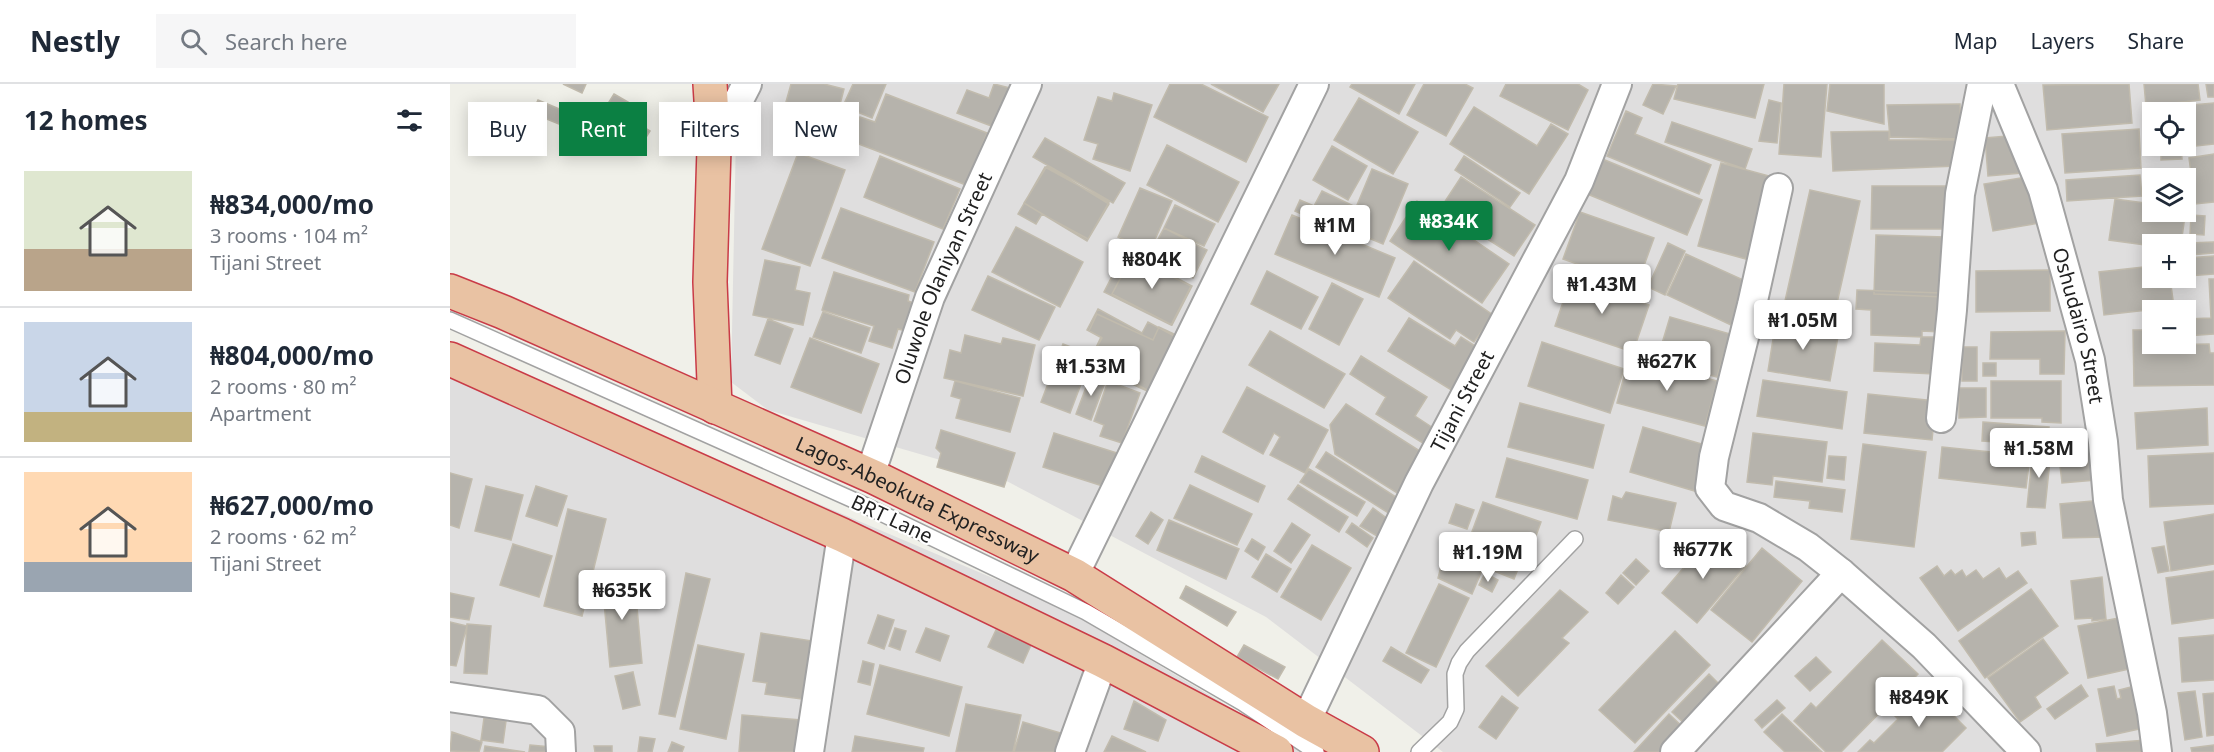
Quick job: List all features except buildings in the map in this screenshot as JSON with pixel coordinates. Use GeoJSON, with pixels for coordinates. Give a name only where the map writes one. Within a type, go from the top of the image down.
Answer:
{"type":"FeatureCollection","features":[{"type":"Feature","properties":{"kind":"highway"},"geometry":{"type":"LineString","coordinates":[[710,84],[711,102]]}},
{"type":"Feature","properties":{"kind":"highway"},"geometry":{"type":"LineString","coordinates":[[714,156],[710,282],[715,407]]}},
{"type":"Feature","properties":{"kind":"highway","name":"Lagos-Abeokuta Expressway"},"geometry":{"type":"LineString","coordinates":[[450,291],[503,312],[870,476],[1074,575],[1306,721],[1362,752]]}},
{"type":"Feature","properties":{"kind":"highway"},"geometry":{"type":"LineString","coordinates":[[450,359],[842,535],[1103,661],[1276,752]]}},
{"type":"Feature","properties":{"kind":"street"},"geometry":{"type":"LineString","coordinates":[[738,102],[747,84]]}},
{"type":"Feature","properties":{"kind":"street","name":"Oluwole Olaniyan Street"},"geometry":{"type":"LineString","coordinates":[[870,476],[930,297],[1027,84]]}},
{"type":"Feature","properties":{"kind":"street"},"geometry":{"type":"LineString","coordinates":[[1074,575],[1314,84]]}},
{"type":"Feature","properties":{"kind":"street","name":"Tijani Street"},"geometry":{"type":"LineString","coordinates":[[1306,721],[1419,483],[1579,181],[1617,84]]}},
{"type":"Feature","properties":{"kind":"street"},"geometry":{"type":"LineString","coordinates":[[1941,418],[1952,310],[1960,194],[1983,84]]}},
{"type":"Feature","properties":{"kind":"street","name":"Oshudairo Street"},"geometry":{"type":"LineString","coordinates":[[1999,84],[2043,190],[2090,360],[2103,442],[2108,500],[2152,713],[2157,752]]}},
{"type":"Feature","properties":{"kind":"street"},"geometry":{"type":"LineString","coordinates":[[1778,189],[1714,458],[1710,488],[1724,507],[1759,518],[1808,547],[1841,573],[1924,646],[2026,752]]}},
{"type":"Feature","properties":{"kind":"street"},"geometry":{"type":"LineString","coordinates":[[808,752],[842,535]]}},
{"type":"Feature","properties":{"kind":"street"},"geometry":{"type":"LineString","coordinates":[[1675,752],[1841,573]]}},
{"type":"Feature","properties":{"kind":"street"},"geometry":{"type":"LineString","coordinates":[[1070,752],[1103,661]]}},
{"type":"Feature","properties":{"kind":"street"},"geometry":{"type":"LineString","coordinates":[[450,697],[538,710],[560,732],[561,752]]}},
{"type":"Feature","properties":{"kind":"lane","name":"BRT Lane"},"geometry":{"type":"LineString","coordinates":[[450,320],[860,503],[1086,612],[1243,703],[1316,752]]}},
{"type":"Feature","properties":{"kind":"lane"},"geometry":{"type":"LineString","coordinates":[[1419,752],[1450,722],[1456,709],[1455,674],[1467,651],[1575,539]]}},
{"type":"Feature","properties":{"kind":"shaded area"},"geometry":{"type":"Polygon","coordinates":[[[737,84],[2214,84],[2214,752],[1443,752],[1266,617],[999,477],[768,410],[731,382],[736,156],[761,156],[761,102],[737,102],[737,84]]]}},
{"type":"Feature","properties":{"kind":"shaded area"},"geometry":{"type":"Polygon","coordinates":[[[450,347],[1063,608],[1305,752],[450,752],[450,347]]]}}]}
